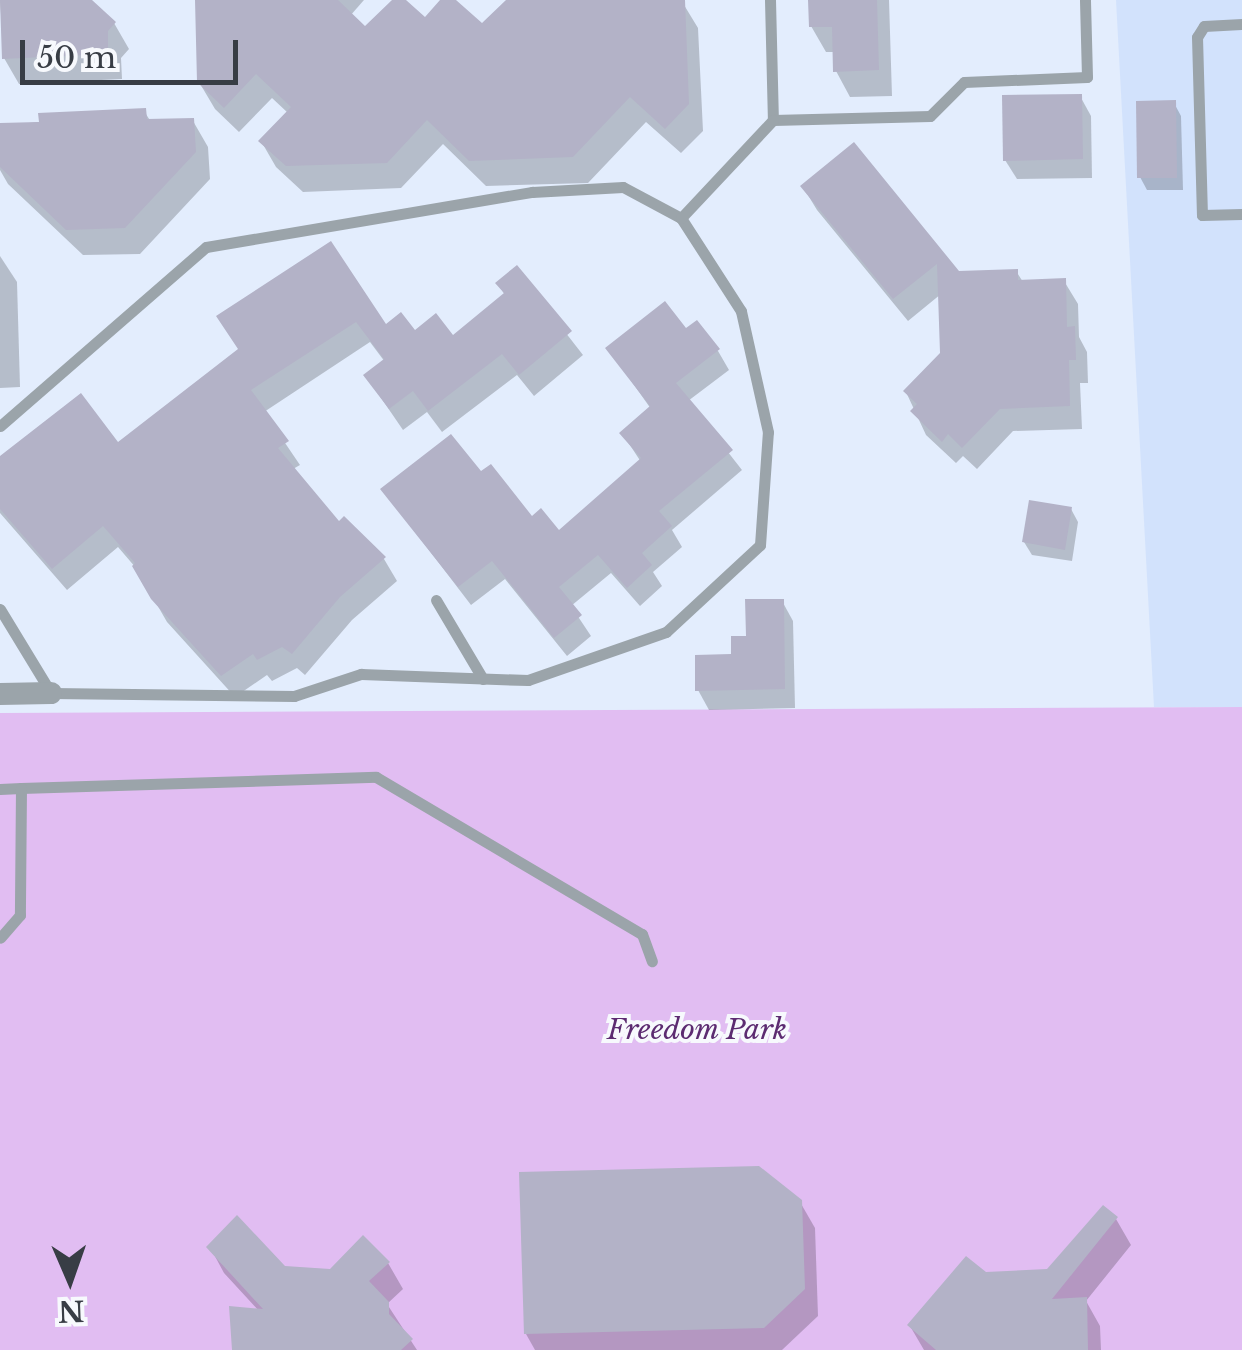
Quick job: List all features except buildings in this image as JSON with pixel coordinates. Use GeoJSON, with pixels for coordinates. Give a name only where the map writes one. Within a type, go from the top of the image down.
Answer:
{"type":"FeatureCollection","features":[{"type":"Feature","properties":{"kind":"street"},"geometry":{"type":"LineString","coordinates":[[0,694],[52,693]]}},
{"type":"Feature","properties":{"kind":"lane"},"geometry":{"type":"LineString","coordinates":[[681,218],[773,120],[770,0]]}},
{"type":"Feature","properties":{"kind":"lane"},"geometry":{"type":"LineString","coordinates":[[773,120],[930,116],[964,82],[1087,77],[1085,0]]}},
{"type":"Feature","properties":{"kind":"lane"},"geometry":{"type":"LineString","coordinates":[[1242,24],[1204,26],[1197,37],[1202,216],[1242,214]]}},
{"type":"Feature","properties":{"kind":"lane"},"geometry":{"type":"LineString","coordinates":[[0,426],[206,247],[532,192],[623,187],[681,218],[742,311],[768,432],[760,545],[666,632],[528,680],[361,674],[294,696],[52,693],[0,609]]}},
{"type":"Feature","properties":{"kind":"lane"},"geometry":{"type":"LineString","coordinates":[[436,600],[483,679]]}},
{"type":"Feature","properties":{"kind":"lane"},"geometry":{"type":"LineString","coordinates":[[0,789],[376,777],[642,934],[652,961]]}},
{"type":"Feature","properties":{"kind":"lane"},"geometry":{"type":"LineString","coordinates":[[0,938],[20,915],[22,788]]}},
{"type":"Feature","properties":{"kind":"shaded area"},"geometry":{"type":"Polygon","coordinates":[[[1116,0],[1242,0],[1242,707],[1154,707],[1116,0]]]}},
{"type":"Feature","properties":{"kind":"green space","name":"Freedom Park"},"geometry":{"type":"Polygon","coordinates":[[[1242,707],[1242,1350],[0,1350],[0,713],[1242,707]]]}}]}
